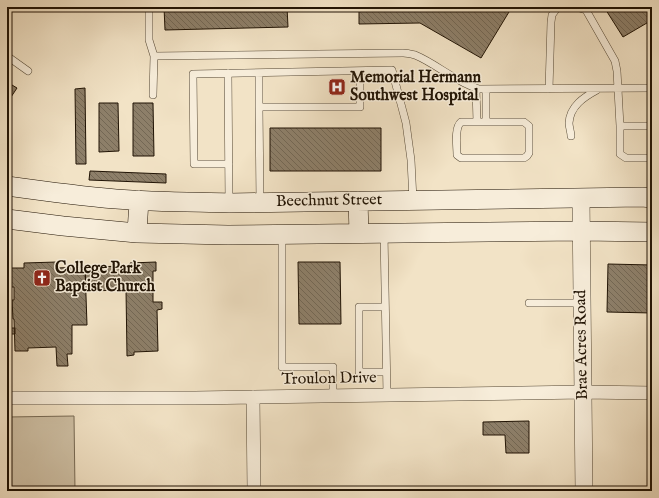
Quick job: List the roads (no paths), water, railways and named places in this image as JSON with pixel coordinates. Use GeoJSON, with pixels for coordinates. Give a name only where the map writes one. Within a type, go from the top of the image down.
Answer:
{"type":"FeatureCollection","features":[{"type":"Feature","properties":{"kind":"main road","name":"Beechnut Street"},"geometry":{"type":"LineString","coordinates":[[7,186],[44,192],[116,199],[179,202],[652,198]]}},
{"type":"Feature","properties":{"kind":"main road"},"geometry":{"type":"LineString","coordinates":[[137,233],[139,200]]}},
{"type":"Feature","properties":{"kind":"main road"},"geometry":{"type":"LineString","coordinates":[[358,201],[359,233]]}},
{"type":"Feature","properties":{"kind":"main road","name":"Beechnut Street"},"geometry":{"type":"LineString","coordinates":[[7,219],[137,233],[228,235],[581,231],[652,232]]}},
{"type":"Feature","properties":{"kind":"street","name":"Brae Acres Road"},"geometry":{"type":"LineString","coordinates":[[581,198],[584,491]]}},
{"type":"Feature","properties":{"kind":"street","name":"Troulon Drive"},"geometry":{"type":"LineString","coordinates":[[7,398],[253,397],[583,392],[652,393]]}},
{"type":"Feature","properties":{"kind":"street"},"geometry":{"type":"LineString","coordinates":[[253,397],[254,491]]}},
{"type":"Feature","properties":{"kind":"lane"},"geometry":{"type":"LineString","coordinates":[[149,7],[149,40],[154,56],[153,95]]}},
{"type":"Feature","properties":{"kind":"lane"},"geometry":{"type":"LineString","coordinates":[[549,89],[552,15],[557,8],[562,7]]}},
{"type":"Feature","properties":{"kind":"lane"},"geometry":{"type":"LineString","coordinates":[[576,7],[586,10],[613,55],[615,61],[617,71],[620,126],[620,154],[626,158],[652,158]]}},
{"type":"Feature","properties":{"kind":"lane"},"geometry":{"type":"LineString","coordinates":[[154,56],[403,52],[414,55],[465,84],[476,88],[652,88]]}},
{"type":"Feature","properties":{"kind":"lane"},"geometry":{"type":"LineString","coordinates":[[7,56],[28,71]]}},
{"type":"Feature","properties":{"kind":"lane"},"geometry":{"type":"LineString","coordinates":[[229,164],[194,164],[192,74],[392,70],[406,123],[411,160],[413,200]]}},
{"type":"Feature","properties":{"kind":"lane"},"geometry":{"type":"LineString","coordinates":[[259,107],[360,107],[360,71]]}},
{"type":"Feature","properties":{"kind":"lane"},"geometry":{"type":"LineString","coordinates":[[259,72],[260,202]]}},
{"type":"Feature","properties":{"kind":"lane"},"geometry":{"type":"LineString","coordinates":[[228,73],[230,202]]}},
{"type":"Feature","properties":{"kind":"lane"},"geometry":{"type":"LineString","coordinates":[[476,88],[477,122]]}},
{"type":"Feature","properties":{"kind":"lane"},"geometry":{"type":"LineString","coordinates":[[571,136],[569,122],[576,104],[584,96],[599,88]]}},
{"type":"Feature","properties":{"kind":"lane"},"geometry":{"type":"LineString","coordinates":[[486,89],[486,122]]}},
{"type":"Feature","properties":{"kind":"lane"},"geometry":{"type":"LineString","coordinates":[[461,122],[477,122],[526,123],[529,126],[529,153],[524,158],[458,157],[458,124],[461,122]]}},
{"type":"Feature","properties":{"kind":"lane"},"geometry":{"type":"LineString","coordinates":[[620,126],[652,126]]}},
{"type":"Feature","properties":{"kind":"lane"},"geometry":{"type":"LineString","coordinates":[[384,233],[387,395]]}},
{"type":"Feature","properties":{"kind":"lane"},"geometry":{"type":"LineString","coordinates":[[282,234],[282,367],[333,367],[333,396]]}},
{"type":"Feature","properties":{"kind":"lane"},"geometry":{"type":"LineString","coordinates":[[529,303],[582,303]]}},
{"type":"Feature","properties":{"kind":"lane"},"geometry":{"type":"LineString","coordinates":[[385,307],[359,307],[359,372],[386,372]]}},
{"type":"Feature","properties":{"kind":"place","name":"Memorial Hermann Southwest Hospital"},"geometry":{"type":"Point","coordinates":[337,87]}},
{"type":"Feature","properties":{"kind":"place","name":"College Park Baptist Church"},"geometry":{"type":"Point","coordinates":[42,278]}}]}
